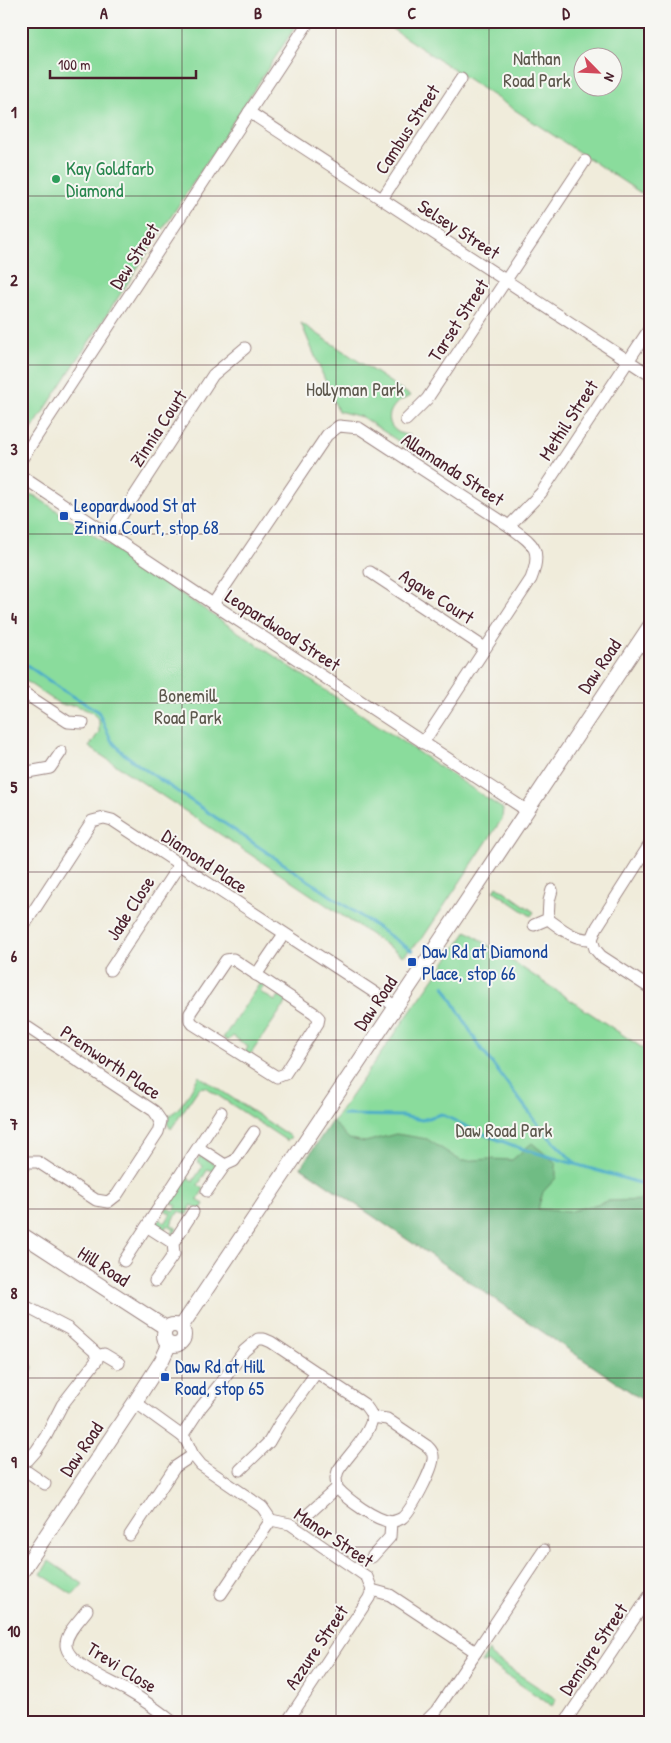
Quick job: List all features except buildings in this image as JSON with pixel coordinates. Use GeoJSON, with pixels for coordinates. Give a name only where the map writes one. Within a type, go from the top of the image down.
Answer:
{"type":"FeatureCollection","features":[{"type":"Feature","properties":{"kind":"street","name":"Dew Street"},"geometry":{"type":"LineString","coordinates":[[21,460],[309,21]]}},
{"type":"Feature","properties":{"kind":"street","name":"Cambus Street"},"geometry":{"type":"LineString","coordinates":[[382,199],[461,79]]}},
{"type":"Feature","properties":{"kind":"street","name":"Selsey Street"},"geometry":{"type":"LineString","coordinates":[[249,112],[650,376]]}},
{"type":"Feature","properties":{"kind":"street","name":"Tarset Street"},"geometry":{"type":"LineString","coordinates":[[406,420],[427,399],[584,161]]}},
{"type":"Feature","properties":{"kind":"street","name":"Methil Street"},"geometry":{"type":"LineString","coordinates":[[509,526],[541,493],[650,328]]}},
{"type":"Feature","properties":{"kind":"street","name":"Zinnia Court"},"geometry":{"type":"LineString","coordinates":[[109,535],[213,375],[245,348]]}},
{"type":"Feature","properties":{"kind":"street","name":"Allamanda Street"},"geometry":{"type":"LineString","coordinates":[[213,604],[327,435],[340,426],[359,428],[509,526],[530,541],[536,552],[536,564],[531,580],[423,743]]}},
{"type":"Feature","properties":{"kind":"street","name":"Leopardwood Street"},"geometry":{"type":"LineString","coordinates":[[21,476],[526,810]]}},
{"type":"Feature","properties":{"kind":"street","name":"Agave Court"},"geometry":{"type":"LineString","coordinates":[[370,572],[485,648]]}},
{"type":"Feature","properties":{"kind":"street","name":"Daw Road"},"geometry":{"type":"LineString","coordinates":[[21,1573],[135,1402],[162,1360],[169,1345],[176,1346],[182,1342],[184,1336],[181,1327],[650,626]]}},
{"type":"Feature","properties":{"kind":"street"},"geometry":{"type":"LineString","coordinates":[[638,643],[650,651]]}},
{"type":"Feature","properties":{"kind":"street"},"geometry":{"type":"LineString","coordinates":[[21,691],[68,722],[83,723]]}},
{"type":"Feature","properties":{"kind":"street"},"geometry":{"type":"LineString","coordinates":[[22,773],[50,768],[60,752]]}},
{"type":"Feature","properties":{"kind":"street","name":"Diamond Place"},"geometry":{"type":"LineString","coordinates":[[27,921],[92,821],[104,818],[112,820],[395,1006]]}},
{"type":"Feature","properties":{"kind":"street"},"geometry":{"type":"LineString","coordinates":[[650,844],[596,927],[592,939],[595,949],[601,956],[650,988]]}},
{"type":"Feature","properties":{"kind":"street","name":"Jade Close"},"geometry":{"type":"LineString","coordinates":[[110,970],[179,865]]}},
{"type":"Feature","properties":{"kind":"street"},"geometry":{"type":"LineString","coordinates":[[548,920],[549,901],[552,890]]}},
{"type":"Feature","properties":{"kind":"street"},"geometry":{"type":"LineString","coordinates":[[548,920],[574,937],[592,939]]}},
{"type":"Feature","properties":{"kind":"street"},"geometry":{"type":"LineString","coordinates":[[534,925],[548,920]]}},
{"type":"Feature","properties":{"kind":"street"},"geometry":{"type":"LineString","coordinates":[[256,975],[284,934]]}},
{"type":"Feature","properties":{"kind":"street"},"geometry":{"type":"LineString","coordinates":[[232,959],[256,975],[319,1018],[318,1023],[295,1060],[285,1074],[281,1076],[276,1076],[193,1024],[190,1020],[190,1013],[226,960],[232,959]]}},
{"type":"Feature","properties":{"kind":"street","name":"Premworth Place"},"geometry":{"type":"LineString","coordinates":[[21,1023],[154,1111],[161,1121],[158,1132],[117,1196],[108,1202],[96,1200],[38,1162],[23,1161]]}},
{"type":"Feature","properties":{"kind":"street"},"geometry":{"type":"LineString","coordinates":[[124,1262],[221,1112]]}},
{"type":"Feature","properties":{"kind":"street"},"geometry":{"type":"LineString","coordinates":[[207,1192],[225,1165],[234,1161],[254,1132]]}},
{"type":"Feature","properties":{"kind":"street"},"geometry":{"type":"LineString","coordinates":[[198,1148],[225,1165]]}},
{"type":"Feature","properties":{"kind":"street"},"geometry":{"type":"LineString","coordinates":[[155,1281],[174,1254],[173,1243],[194,1212]]}},
{"type":"Feature","properties":{"kind":"street"},"geometry":{"type":"LineString","coordinates":[[148,1227],[173,1243]]}},
{"type":"Feature","properties":{"kind":"street","name":"Hill Road"},"geometry":{"type":"LineString","coordinates":[[21,1234],[166,1328]]}},
{"type":"Feature","properties":{"kind":"street"},"geometry":{"type":"LineString","coordinates":[[21,1304],[69,1329],[95,1352],[97,1360],[62,1406],[36,1451],[28,1460],[21,1464],[22,1468],[45,1484]]}},
{"type":"Feature","properties":{"kind":"street"},"geometry":{"type":"LineString","coordinates":[[169,1345],[164,1337],[166,1328],[172,1325],[181,1327]]}},
{"type":"Feature","properties":{"kind":"street"},"geometry":{"type":"LineString","coordinates":[[182,1436],[201,1406],[244,1351],[254,1341],[261,1339],[271,1342],[316,1374],[364,1404],[369,1410],[372,1417],[369,1427],[338,1470],[336,1478],[337,1488],[357,1504],[385,1521],[391,1522],[402,1518],[412,1505],[428,1474],[434,1456],[427,1446],[387,1420],[372,1417]]}},
{"type":"Feature","properties":{"kind":"street"},"geometry":{"type":"LineString","coordinates":[[96,1356],[104,1354],[119,1363]]}},
{"type":"Feature","properties":{"kind":"street"},"geometry":{"type":"LineString","coordinates":[[240,1470],[269,1442],[280,1423],[316,1374]]}},
{"type":"Feature","properties":{"kind":"street","name":"Manor Street"},"geometry":{"type":"LineString","coordinates":[[135,1402],[182,1436],[201,1465],[262,1507],[271,1520],[290,1524],[366,1577],[372,1590],[390,1595],[476,1652]]}},
{"type":"Feature","properties":{"kind":"street"},"geometry":{"type":"LineString","coordinates":[[130,1535],[175,1467],[193,1455]]}},
{"type":"Feature","properties":{"kind":"street"},"geometry":{"type":"LineString","coordinates":[[305,1517],[337,1488]]}},
{"type":"Feature","properties":{"kind":"street"},"geometry":{"type":"LineString","coordinates":[[221,1594],[271,1520]]}},
{"type":"Feature","properties":{"kind":"street"},"geometry":{"type":"LineString","coordinates":[[372,1557],[390,1536],[391,1522]]}},
{"type":"Feature","properties":{"kind":"street"},"geometry":{"type":"LineString","coordinates":[[425,1722],[436,1711],[544,1550]]}},
{"type":"Feature","properties":{"kind":"street","name":"Azzure Street"},"geometry":{"type":"LineString","coordinates":[[287,1722],[369,1598],[372,1590]]}},
{"type":"Feature","properties":{"kind":"street","name":"Demigre Street"},"geometry":{"type":"LineString","coordinates":[[565,1722],[650,1595]]}},
{"type":"Feature","properties":{"kind":"street","name":"Trevi Close"},"geometry":{"type":"LineString","coordinates":[[87,1610],[71,1630],[66,1642],[67,1650],[87,1669],[129,1691],[173,1722]]}},
{"type":"Feature","properties":{"kind":"green space"},"geometry":{"type":"Polygon","coordinates":[[[21,21],[299,21],[21,446],[21,21]]]}},
{"type":"Feature","properties":{"kind":"green space","name":"Nathan Road Park"},"geometry":{"type":"Polygon","coordinates":[[[380,21],[635,21],[650,31],[650,199],[380,21]]]}},
{"type":"Feature","properties":{"kind":"green space","name":"Hollyman Park"},"geometry":{"type":"Polygon","coordinates":[[[301,323],[411,396],[396,404],[390,415],[391,425],[394,429],[410,435],[404,445],[362,417],[338,411],[301,323]]]}},
{"type":"Feature","properties":{"kind":"green space","name":"Bonemill Road Park"},"geometry":{"type":"Polygon","coordinates":[[[21,491],[35,496],[503,809],[502,819],[422,939],[403,956],[89,747],[99,732],[99,720],[91,712],[75,705],[61,705],[21,678],[21,491]]]}},
{"type":"Feature","properties":{"kind":"green space"},"geometry":{"type":"Polygon","coordinates":[[[497,886],[534,912],[531,916],[494,891],[497,886]]]}},
{"type":"Feature","properties":{"kind":"green space","name":"Daw Road Park"},"geometry":{"type":"Polygon","coordinates":[[[467,931],[650,1053],[650,1405],[301,1167],[467,931]]]}},
{"type":"Feature","properties":{"kind":"green space"},"geometry":{"type":"Polygon","coordinates":[[[260,983],[264,986],[260,992],[275,1001],[279,996],[287,1001],[250,1055],[245,1052],[248,1047],[233,1036],[228,1041],[223,1038],[260,983]]]}},
{"type":"Feature","properties":{"kind":"green space"},"geometry":{"type":"Polygon","coordinates":[[[199,1076],[291,1137],[287,1141],[205,1087],[199,1088],[171,1129],[166,1117],[177,1110],[199,1076]]]}},
{"type":"Feature","properties":{"kind":"green space"},"geometry":{"type":"Polygon","coordinates":[[[332,1121],[349,1139],[365,1142],[396,1134],[427,1139],[461,1161],[512,1160],[532,1143],[556,1163],[556,1178],[543,1192],[538,1209],[568,1212],[608,1201],[650,1200],[650,1405],[301,1167],[332,1121]]]}},
{"type":"Feature","properties":{"kind":"green space"},"geometry":{"type":"Polygon","coordinates":[[[200,1156],[217,1165],[218,1168],[215,1173],[208,1169],[198,1185],[204,1189],[197,1200],[204,1204],[200,1210],[192,1205],[186,1215],[179,1211],[171,1224],[177,1229],[171,1237],[174,1229],[167,1225],[163,1232],[156,1227],[156,1224],[159,1219],[165,1223],[171,1214],[165,1210],[167,1207],[173,1211],[177,1206],[170,1201],[186,1177],[193,1181],[203,1166],[197,1161],[200,1156]]]}},
{"type":"Feature","properties":{"kind":"green space"},"geometry":{"type":"Polygon","coordinates":[[[21,1357],[33,1367],[31,1373],[25,1373],[22,1379],[21,1357]]]}},
{"type":"Feature","properties":{"kind":"green space"},"geometry":{"type":"Polygon","coordinates":[[[49,1561],[83,1584],[73,1595],[41,1574],[49,1561]]]}},
{"type":"Feature","properties":{"kind":"green space"},"geometry":{"type":"Polygon","coordinates":[[[489,1650],[491,1656],[556,1699],[552,1706],[487,1662],[481,1663],[489,1650]]]}},
{"type":"Feature","properties":{"kind":"waterway"},"geometry":{"type":"LineString","coordinates":[[21,661],[61,689],[98,711],[111,740],[123,753],[140,766],[412,951]]}},
{"type":"Feature","properties":{"kind":"waterway"},"geometry":{"type":"LineString","coordinates":[[444,986],[479,1046],[544,1132],[576,1164]]}},
{"type":"Feature","properties":{"kind":"waterway"},"geometry":{"type":"LineString","coordinates":[[343,1115],[402,1116],[422,1120],[441,1114],[478,1132],[520,1148],[650,1186]]}},
{"type":"Feature","properties":{"kind":"place","name":"Kay Goldfarb Diamond"},"geometry":{"type":"Point","coordinates":[56,179]}},
{"type":"Feature","properties":{"kind":"place","name":"Leopardwood St at Zinnia Court, stop 68"},"geometry":{"type":"Point","coordinates":[64,516]}},
{"type":"Feature","properties":{"kind":"place","name":"Daw Rd at Diamond Place, stop 66"},"geometry":{"type":"Point","coordinates":[412,962]}},
{"type":"Feature","properties":{"kind":"place","name":"Daw Rd at Hill Road, stop 65"},"geometry":{"type":"Point","coordinates":[165,1377]}}]}
